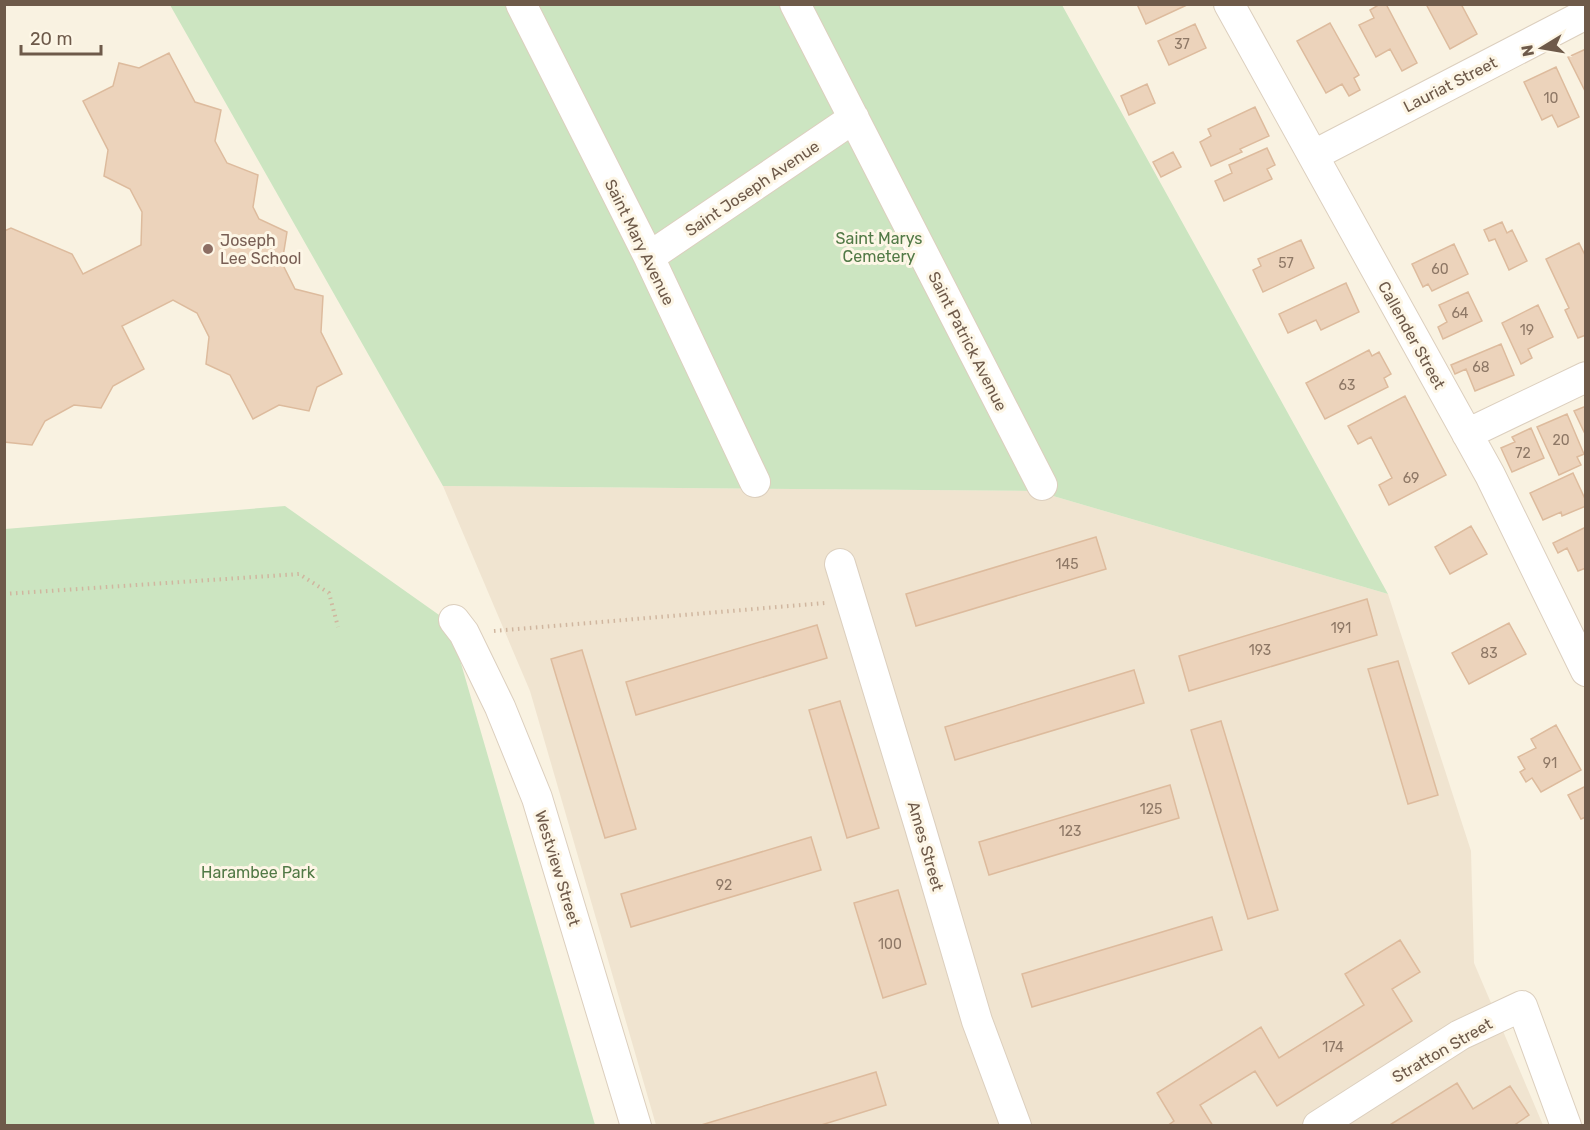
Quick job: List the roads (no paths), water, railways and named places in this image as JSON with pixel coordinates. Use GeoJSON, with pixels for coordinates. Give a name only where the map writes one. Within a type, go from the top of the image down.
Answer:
{"type":"FeatureCollection","features":[{"type":"Feature","properties":{"kind":"street","name":"Saint Mary Avenue"},"geometry":{"type":"LineString","coordinates":[[521,4],[649,257],[755,483]]}},
{"type":"Feature","properties":{"kind":"street","name":"Saint Patrick Avenue"},"geometry":{"type":"LineString","coordinates":[[795,4],[1042,485]]}},
{"type":"Feature","properties":{"kind":"street","name":"Callender Street"},"geometry":{"type":"LineString","coordinates":[[1229,4],[1490,475],[1586,671]]}},
{"type":"Feature","properties":{"kind":"street","name":"Lauriat Street"},"geometry":{"type":"LineString","coordinates":[[1314,154],[1586,14]]}},
{"type":"Feature","properties":{"kind":"street","name":"Saint Joseph Avenue"},"geometry":{"type":"LineString","coordinates":[[649,257],[854,118]]}},
{"type":"Feature","properties":{"kind":"street"},"geometry":{"type":"LineString","coordinates":[[1467,434],[1586,377]]}},
{"type":"Feature","properties":{"kind":"street","name":"Ames Street"},"geometry":{"type":"LineString","coordinates":[[840,564],[977,1021],[1016,1125]]}},
{"type":"Feature","properties":{"kind":"street","name":"Westview Street"},"geometry":{"type":"LineString","coordinates":[[459,627],[500,707],[537,798],[636,1125]]}},
{"type":"Feature","properties":{"kind":"street","name":"Stratton Street"},"geometry":{"type":"LineString","coordinates":[[1318,1125],[1461,1035],[1522,1006],[1566,1125]]}},
{"type":"Feature","properties":{"kind":"place","name":"Joseph Lee School"},"geometry":{"type":"Point","coordinates":[208,249]}},
{"type":"Feature","properties":{"kind":"park label","name":"Saint Marys Cemetery"},"geometry":{"type":"Point","coordinates":[879,247]}},
{"type":"Feature","properties":{"kind":"park label","name":"Harambee Park"},"geometry":{"type":"Point","coordinates":[258,872]}}]}
